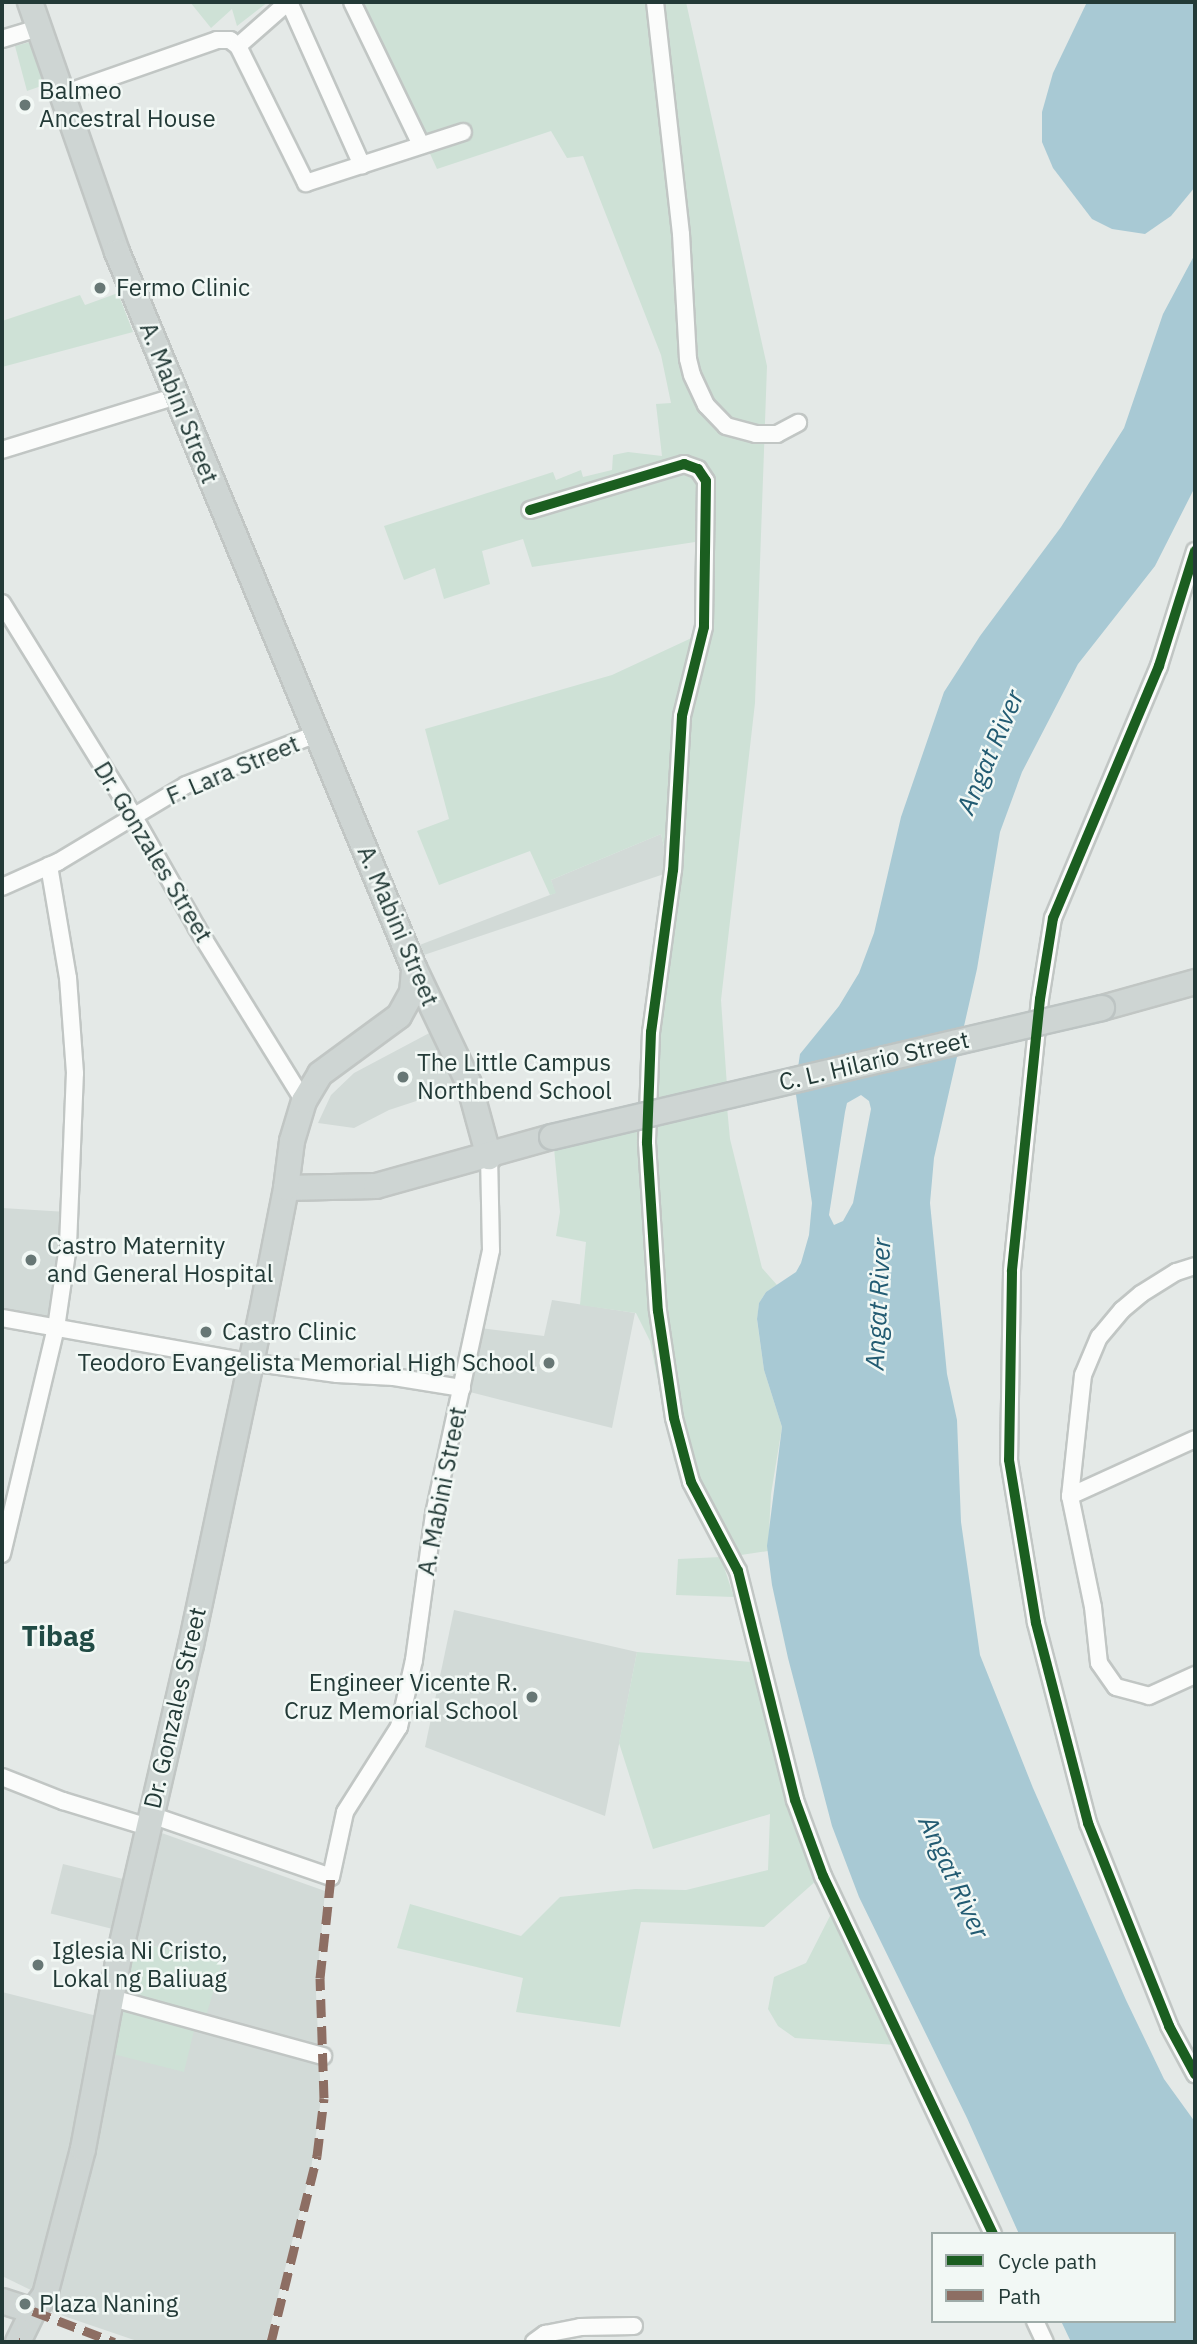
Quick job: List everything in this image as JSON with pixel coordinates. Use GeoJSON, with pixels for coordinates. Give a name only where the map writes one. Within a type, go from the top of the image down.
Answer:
{"type":"FeatureCollection","features":[{"type":"Feature","properties":{"kind":"main road","name":"A. Mabini Street"},"geometry":{"type":"LineString","coordinates":[[30,2],[97,198],[176,396],[414,968],[469,1084],[489,1157]]}},
{"type":"Feature","properties":{"kind":"main road","name":"Dr. Gonzales Street"},"geometry":{"type":"LineString","coordinates":[[18,2342],[33,2311],[45,2295],[66,2223],[150,1821],[191,1645],[286,1188],[292,1141],[304,1101],[320,1074],[400,1016],[412,993],[414,968]]}},
{"type":"Feature","properties":{"kind":"main road","name":"C. L. Hilario Street"},"geometry":{"type":"LineString","coordinates":[[286,1188],[376,1186],[489,1157],[551,1137],[1102,1008],[1195,982]]}},
{"type":"Feature","properties":{"kind":"main road"},"geometry":{"type":"LineString","coordinates":[[2,2301],[33,2311]]}},
{"type":"Feature","properties":{"kind":"street"},"geometry":{"type":"LineString","coordinates":[[238,46],[289,2],[362,165]]}},
{"type":"Feature","properties":{"kind":"street"},"geometry":{"type":"LineString","coordinates":[[352,2],[421,145]]}},
{"type":"Feature","properties":{"kind":"street"},"geometry":{"type":"LineString","coordinates":[[654,2],[681,234],[688,359],[692,375],[706,405],[726,426],[756,434],[778,434],[798,423]]}},
{"type":"Feature","properties":{"kind":"street"},"geometry":{"type":"LineString","coordinates":[[2,39],[39,28]]}},
{"type":"Feature","properties":{"kind":"street"},"geometry":{"type":"LineString","coordinates":[[63,94],[217,40],[230,40],[238,46],[306,183],[463,132]]}},
{"type":"Feature","properties":{"kind":"street"},"geometry":{"type":"LineString","coordinates":[[2,450],[176,396]]}},
{"type":"Feature","properties":{"kind":"street"},"geometry":{"type":"LineString","coordinates":[[530,510],[684,464],[698,469],[706,481],[704,627],[682,716],[673,870],[650,1032],[647,1143],[657,1311],[674,1418],[691,1482],[738,1571],[795,1800],[823,1876],[992,2232]]}},
{"type":"Feature","properties":{"kind":"street"},"geometry":{"type":"LineString","coordinates":[[1195,551],[1159,666],[1053,918],[1040,999],[1012,1272],[1009,1460],[1036,1623],[1088,1823],[1169,2026],[1195,2074]]}},
{"type":"Feature","properties":{"kind":"street","name":"Dr. Gonzales Street"},"geometry":{"type":"LineString","coordinates":[[2,603],[304,1101]]}},
{"type":"Feature","properties":{"kind":"street","name":"F. Lara Street"},"geometry":{"type":"LineString","coordinates":[[2,887],[49,866],[186,785],[316,734]]}},
{"type":"Feature","properties":{"kind":"street"},"geometry":{"type":"LineString","coordinates":[[2,1554],[56,1328],[68,1245],[75,1073],[68,978],[49,866]]}},
{"type":"Feature","properties":{"kind":"street","name":"A. Mabini Street"},"geometry":{"type":"LineString","coordinates":[[150,1821],[331,1877],[345,1812],[399,1727],[414,1660],[434,1514],[491,1250],[489,1157]]}},
{"type":"Feature","properties":{"kind":"street"},"geometry":{"type":"LineString","coordinates":[[1195,1266],[1175,1272],[1141,1294],[1122,1310],[1099,1337],[1083,1375],[1070,1496],[1093,1607],[1099,1662],[1116,1687],[1149,1696],[1195,1675]]}},
{"type":"Feature","properties":{"kind":"street"},"geometry":{"type":"LineString","coordinates":[[2,1318],[249,1362],[337,1374],[394,1377],[461,1388]]}},
{"type":"Feature","properties":{"kind":"street"},"geometry":{"type":"LineString","coordinates":[[1070,1496],[1195,1439]]}},
{"type":"Feature","properties":{"kind":"street"},"geometry":{"type":"LineString","coordinates":[[2,1777],[63,1801],[150,1821]]}},
{"type":"Feature","properties":{"kind":"street"},"geometry":{"type":"LineString","coordinates":[[112,1998],[323,2056]]}},
{"type":"Feature","properties":{"kind":"street"},"geometry":{"type":"LineString","coordinates":[[1036,2323],[1045,2342]]}},
{"type":"Feature","properties":{"kind":"street"},"geometry":{"type":"LineString","coordinates":[[534,2342],[545,2334],[580,2327],[634,2326]]}},
{"type":"Feature","properties":{"kind":"shaded area"},"geometry":{"type":"Polygon","coordinates":[[[661,834],[670,872],[421,956],[417,946],[555,893],[551,880],[661,834]]]}},
{"type":"Feature","properties":{"kind":"shaded area","name":"The Little Campus Northbend School"},"geometry":{"type":"Polygon","coordinates":[[[435,1030],[462,1086],[389,1110],[354,1128],[318,1123],[331,1095],[354,1073],[435,1030]]]}},
{"type":"Feature","properties":{"kind":"shaded area","name":"Castro Maternity and General Hospital"},"geometry":{"type":"Polygon","coordinates":[[[2,1208],[67,1212],[51,1318],[2,1308],[2,1208]]]}},
{"type":"Feature","properties":{"kind":"shaded area","name":"Teodoro Evangelista Memorial High School"},"geometry":{"type":"Polygon","coordinates":[[[552,1300],[635,1313],[612,1428],[466,1391],[480,1328],[544,1336],[552,1300]]]}},
{"type":"Feature","properties":{"kind":"shaded area","name":"Engineer Vicente R. Cruz Memorial School"},"geometry":{"type":"Polygon","coordinates":[[[454,1610],[637,1652],[605,1816],[425,1747],[454,1610]]]}},
{"type":"Feature","properties":{"kind":"shaded area"},"geometry":{"type":"Polygon","coordinates":[[[156,1831],[325,1891],[316,1993],[321,2099],[311,2169],[266,2342],[140,2342],[46,2310],[109,2053],[198,2014],[222,1963],[133,1941],[156,1831]]]}},
{"type":"Feature","properties":{"kind":"shaded area"},"geometry":{"type":"Polygon","coordinates":[[[63,1864],[127,1880],[115,1929],[51,1913],[63,1864]]]}},
{"type":"Feature","properties":{"kind":"shaded area"},"geometry":{"type":"Polygon","coordinates":[[[2,1992],[97,2016],[82,2109],[37,2293],[2,2276],[2,1992]]]}},
{"type":"Feature","properties":{"kind":"green space"},"geometry":{"type":"Polygon","coordinates":[[[190,2],[268,2],[237,26],[232,9],[211,28],[190,2]]]}},
{"type":"Feature","properties":{"kind":"green space"},"geometry":{"type":"Polygon","coordinates":[[[361,2],[686,2],[767,366],[755,703],[721,1000],[727,1086],[639,1107],[650,957],[665,906],[670,872],[661,834],[551,880],[556,893],[550,895],[530,851],[439,885],[417,831],[449,819],[425,729],[612,675],[698,635],[695,542],[532,567],[523,539],[482,551],[490,584],[444,599],[435,568],[404,580],[384,526],[553,472],[556,480],[581,470],[583,477],[612,470],[613,455],[628,452],[662,456],[656,404],[671,403],[661,355],[583,156],[567,158],[551,131],[437,169],[361,2]]]}},
{"type":"Feature","properties":{"kind":"green space"},"geometry":{"type":"Polygon","coordinates":[[[30,42],[44,85],[27,91],[15,46],[30,42]]]}},
{"type":"Feature","properties":{"kind":"green space"},"geometry":{"type":"Polygon","coordinates":[[[118,293],[133,332],[2,367],[2,321],[80,295],[85,305],[118,293]]]}},
{"type":"Feature","properties":{"kind":"green space"},"geometry":{"type":"Polygon","coordinates":[[[727,1107],[730,1139],[762,1268],[777,1285],[766,1292],[759,1303],[757,1320],[764,1370],[782,1427],[771,1494],[768,1551],[721,1558],[734,1597],[676,1595],[678,1559],[721,1557],[674,1460],[650,1341],[636,1313],[580,1305],[586,1242],[556,1236],[560,1212],[554,1148],[727,1107]]]}},
{"type":"Feature","properties":{"kind":"green space"},"geometry":{"type":"Polygon","coordinates":[[[637,1652],[751,1662],[817,1880],[764,1927],[641,1922],[620,2027],[516,2012],[523,1978],[397,1948],[410,1904],[521,1936],[560,1897],[635,1889],[686,1890],[768,1870],[770,1814],[653,1849],[619,1743],[637,1652]]]}},
{"type":"Feature","properties":{"kind":"green space"},"geometry":{"type":"Polygon","coordinates":[[[832,1912],[896,2045],[795,2038],[778,2026],[768,2009],[774,1977],[806,1963],[832,1912]]]}},
{"type":"Feature","properties":{"kind":"green space"},"geometry":{"type":"Polygon","coordinates":[[[133,1941],[222,1963],[206,2016],[198,2014],[184,2072],[109,2053],[133,1941]]]}},
{"type":"Feature","properties":{"kind":"water"},"geometry":{"type":"Polygon","coordinates":[[[1087,2],[1195,2],[1195,187],[1171,216],[1145,234],[1112,229],[1092,219],[1053,168],[1042,142],[1042,112],[1053,73],[1087,2]]]}},
{"type":"Feature","properties":{"kind":"water","name":"Angat River"},"geometry":{"type":"Polygon","coordinates":[[[1195,254],[1195,487],[1155,566],[1078,664],[1022,772],[1000,832],[977,969],[934,1158],[930,1203],[947,1374],[957,1420],[961,1522],[980,1655],[1033,1788],[1126,2000],[1164,2079],[1195,2122],[1195,2342],[1071,2342],[1062,2323],[1176,2323],[1176,2232],[1018,2232],[967,2118],[859,1897],[832,1826],[788,1658],[772,1585],[767,1546],[782,1427],[764,1370],[757,1319],[759,1303],[766,1292],[796,1272],[809,1235],[812,1203],[795,1088],[800,1054],[839,1006],[859,973],[874,933],[901,817],[944,692],[980,636],[1061,527],[1124,428],[1163,314],[1195,254]],[[861,1095],[847,1103],[829,1215],[834,1225],[843,1221],[853,1203],[871,1109],[869,1101],[861,1095]]]}},
{"type":"Feature","properties":{"kind":"marked path"},"geometry":{"type":"LineString","coordinates":[[271,2342],[317,2156],[324,2098],[320,1978],[331,1877]]}},
{"type":"Feature","properties":{"kind":"marked path"},"geometry":{"type":"LineString","coordinates":[[33,2311],[114,2342]]}},
{"type":"Feature","properties":{"kind":"cycle path"},"geometry":{"type":"LineString","coordinates":[[530,510],[684,464],[698,469],[706,481],[704,627],[682,716],[673,870],[651,1032],[647,1143],[658,1311],[674,1418],[691,1482],[738,1571],[795,1800],[823,1876],[992,2232]]}},
{"type":"Feature","properties":{"kind":"cycle path"},"geometry":{"type":"LineString","coordinates":[[1195,551],[1159,666],[1053,918],[1040,999],[1012,1272],[1009,1460],[1036,1623],[1088,1823],[1169,2026],[1195,2074]]}},
{"type":"Feature","properties":{"kind":"place","name":"Balmeo Ancestral House"},"geometry":{"type":"Point","coordinates":[25,105]}},
{"type":"Feature","properties":{"kind":"place","name":"Fermo Clinic"},"geometry":{"type":"Point","coordinates":[100,288]}},
{"type":"Feature","properties":{"kind":"place","name":"The Little Campus Northbend School"},"geometry":{"type":"Point","coordinates":[403,1077]}},
{"type":"Feature","properties":{"kind":"place","name":"Castro Maternity and General Hospital"},"geometry":{"type":"Point","coordinates":[31,1260]}},
{"type":"Feature","properties":{"kind":"place","name":"Castro Clinic"},"geometry":{"type":"Point","coordinates":[206,1332]}},
{"type":"Feature","properties":{"kind":"place","name":"Teodoro Evangelista Memorial High School"},"geometry":{"type":"Point","coordinates":[549,1363]}},
{"type":"Feature","properties":{"kind":"place","name":"Engineer Vicente R. Cruz Memorial School"},"geometry":{"type":"Point","coordinates":[532,1697]}},
{"type":"Feature","properties":{"kind":"place","name":"Iglesia Ni Cristo, Lokal ng Baliuag"},"geometry":{"type":"Point","coordinates":[38,1965]}},
{"type":"Feature","properties":{"kind":"place","name":"Plaza Naning"},"geometry":{"type":"Point","coordinates":[25,2304]}},
{"type":"Feature","properties":{"kind":"district","name":"Tibag"},"geometry":{"type":"Point","coordinates":[58,1636]}}]}
